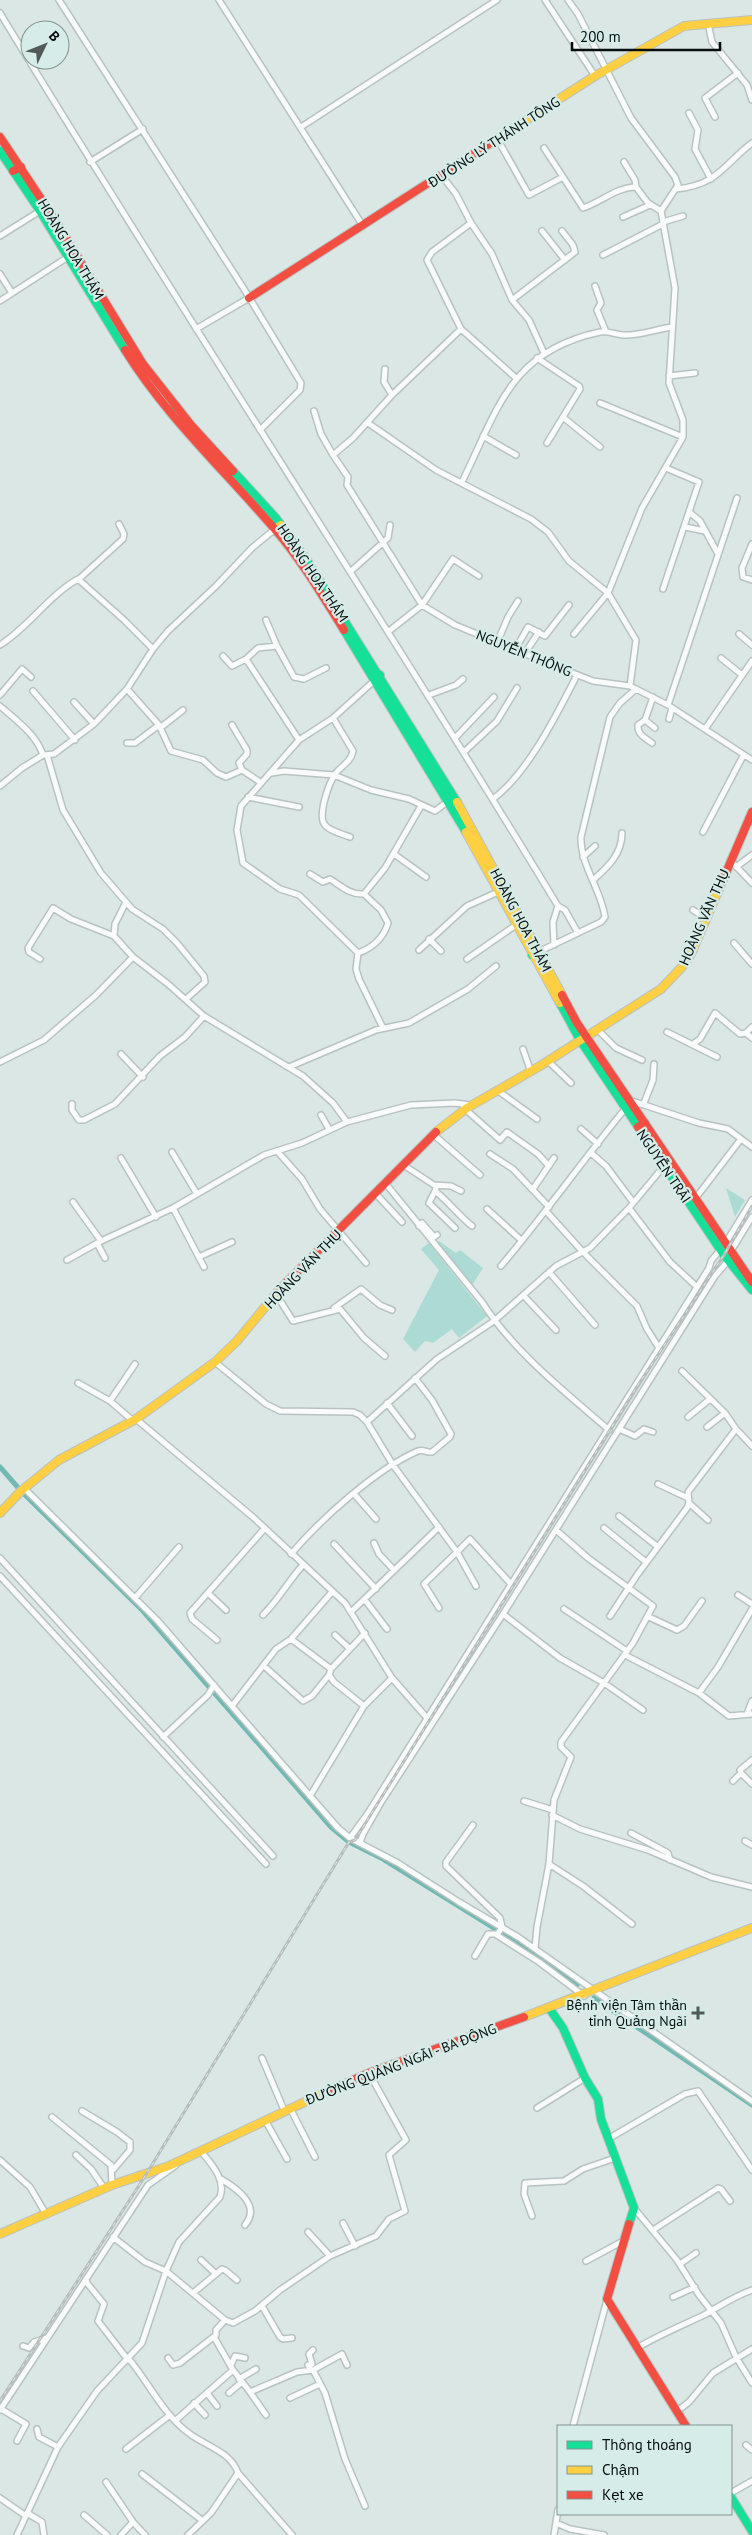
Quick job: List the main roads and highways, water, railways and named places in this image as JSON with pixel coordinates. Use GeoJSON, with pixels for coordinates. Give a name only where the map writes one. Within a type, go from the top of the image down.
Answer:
{"type":"FeatureCollection","features":[{"type":"Feature","properties":{"kind":"main road","name":"ĐƯỜNG LÝ THÁNH TÔNG"},"geometry":{"type":"LineString","coordinates":[[249,298],[363,227],[595,76],[666,34],[684,26],[752,20]]}},
{"type":"Feature","properties":{"kind":"main road","name":"HOÀNG HOA THÁM"},"geometry":{"type":"LineString","coordinates":[[0,137],[40,211],[129,357],[306,559],[468,822],[535,954]]}},
{"type":"Feature","properties":{"kind":"main road","name":"HOÀNG HOA THÁM"},"geometry":{"type":"LineString","coordinates":[[0,151],[17,169],[173,409]]}},
{"type":"Feature","properties":{"kind":"main road","name":"HOÀNG HOA THÁM"},"geometry":{"type":"LineString","coordinates":[[378,677],[447,802],[463,826],[516,924],[583,1038]]}},
{"type":"Feature","properties":{"kind":"main road","name":"HOÀNG VĂN THỤ"},"geometry":{"type":"LineString","coordinates":[[0,1512],[24,1488],[59,1460],[134,1419],[215,1362],[237,1341],[276,1294],[434,1135],[467,1106],[531,1072],[583,1038],[641,1006],[678,974],[691,954],[752,812]]}},
{"type":"Feature","properties":{"kind":"main road","name":"NGUYỄN TRÃI"},"geometry":{"type":"LineString","coordinates":[[583,1038],[630,1100],[641,1125],[664,1166],[723,1247],[730,1252],[751,1279]]}},
{"type":"Feature","properties":{"kind":"main road","name":"NGUYỄN TRÃI"},"geometry":{"type":"LineString","coordinates":[[583,1038],[625,1109],[641,1125],[695,1199],[723,1247],[728,1261],[752,1290]]}},
{"type":"Feature","properties":{"kind":"main road","name":"ĐƯỜNG QUẢNG NGÃI - BA ĐỘNG"},"geometry":{"type":"LineString","coordinates":[[0,2234],[108,2187],[169,2166],[287,2109],[369,2074],[584,1996],[752,1928]]}},
{"type":"Feature","properties":{"kind":"main road"},"geometry":{"type":"LineString","coordinates":[[549,2008],[563,2028],[585,2078],[598,2098],[601,2119],[634,2208],[608,2299],[685,2425]]}},
{"type":"Feature","properties":{"kind":"main road"},"geometry":{"type":"LineString","coordinates":[[732,2500],[752,2531]]}},
{"type":"Feature","properties":{"kind":"waterway"},"geometry":{"type":"LineString","coordinates":[[0,1467],[21,1491],[143,1611],[331,1827],[349,1842],[381,1858],[552,1964],[577,1985]]}},
{"type":"Feature","properties":{"kind":"waterway"},"geometry":{"type":"LineString","coordinates":[[594,1998],[752,2105]]}},
{"type":"Feature","properties":{"kind":"railway"},"geometry":{"type":"LineString","coordinates":[[0,2401],[147,2173],[349,1842],[355,1840],[636,1388],[724,1255],[752,1206]]}},
{"type":"Feature","properties":{"kind":"place","name":"Bệnh viện Tâm thần tỉnh Quảng Ngãi"},"geometry":{"type":"Point","coordinates":[698,2013]}}]}
